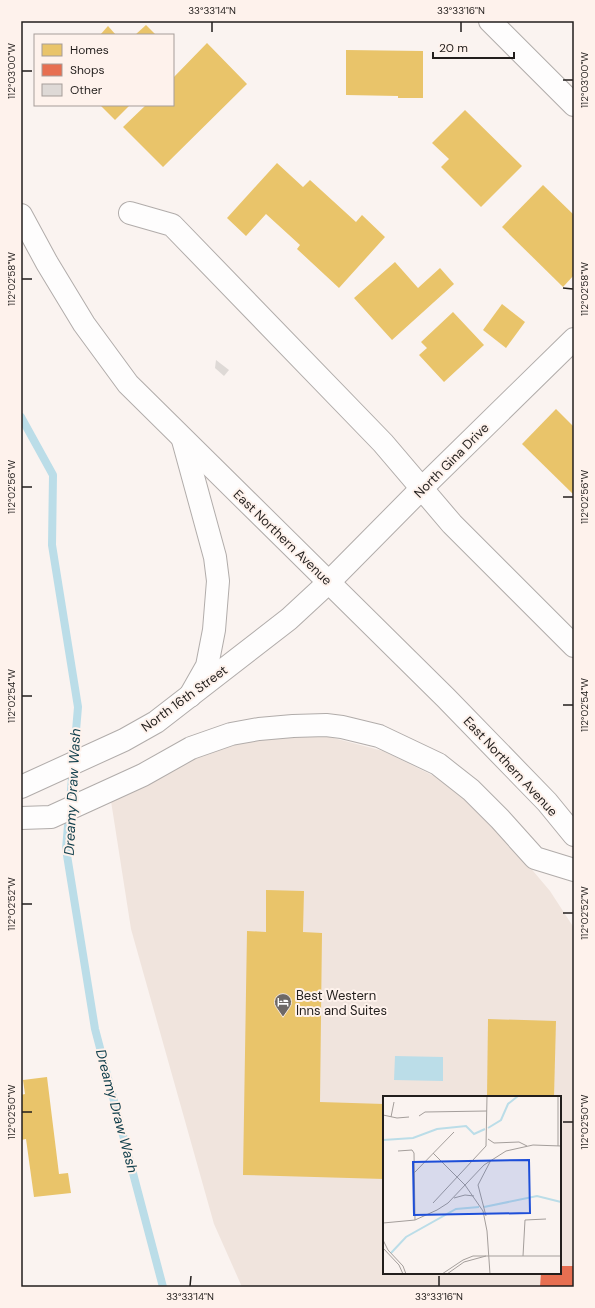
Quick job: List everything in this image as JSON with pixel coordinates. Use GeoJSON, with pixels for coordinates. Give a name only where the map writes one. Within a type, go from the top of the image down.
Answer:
{"type":"FeatureCollection","features":[{"type":"Feature","properties":{"kind":"main road"},"geometry":{"type":"LineString","coordinates":[[490,21],[574,105]]}},
{"type":"Feature","properties":{"kind":"main road"},"geometry":{"type":"LineString","coordinates":[[130,213],[172,225],[382,442],[452,524],[574,646]]}},
{"type":"Feature","properties":{"kind":"main road","name":"East Northern Avenue"},"geometry":{"type":"LineString","coordinates":[[21,215],[47,263],[84,324],[128,384],[446,698],[547,802],[574,836]]}},
{"type":"Feature","properties":{"kind":"main road","name":"North Gina Drive"},"geometry":{"type":"LineString","coordinates":[[330,582],[422,488],[574,339]]}},
{"type":"Feature","properties":{"kind":"main road"},"geometry":{"type":"LineString","coordinates":[[182,439],[215,557],[218,581],[214,630],[207,666],[190,696]]}},
{"type":"Feature","properties":{"kind":"main road","name":"North 16th Street"},"geometry":{"type":"LineString","coordinates":[[23,786],[102,751],[156,722],[289,619],[330,582]]}},
{"type":"Feature","properties":{"kind":"main road"},"geometry":{"type":"LineString","coordinates":[[21,818],[51,816],[142,775],[191,748],[231,734],[259,729],[326,725],[342,727],[379,736],[438,764],[471,790],[500,819],[535,858],[574,870]]}},
{"type":"Feature","properties":{"kind":"shaded area"},"geometry":{"type":"Polygon","coordinates":[[[264,736],[326,736],[383,751],[444,781],[501,833],[550,891],[574,928],[574,1287],[242,1287],[214,1224],[131,929],[111,801],[206,751],[264,736]]]}},
{"type":"Feature","properties":{"kind":"water"},"geometry":{"type":"Polygon","coordinates":[[[395,1056],[443,1057],[443,1081],[394,1080],[395,1056]]]}},
{"type":"Feature","properties":{"kind":"building: Homes"},"geometry":{"type":"Polygon","coordinates":[[[146,25],[155,34],[136,34],[146,25]]]}},
{"type":"Feature","properties":{"kind":"building: Homes"},"geometry":{"type":"Polygon","coordinates":[[[108,26],[115,34],[101,34],[108,26]]]}},
{"type":"Feature","properties":{"kind":"building: Homes"},"geometry":{"type":"Polygon","coordinates":[[[207,43],[247,84],[163,167],[123,127],[145,106],[174,106],[174,77],[207,43]]]}},
{"type":"Feature","properties":{"kind":"building: Homes"},"geometry":{"type":"Polygon","coordinates":[[[346,50],[423,51],[423,98],[346,95],[346,50]]]}},
{"type":"Feature","properties":{"kind":"building: Homes"},"geometry":{"type":"Polygon","coordinates":[[[101,106],[129,106],[115,120],[101,106]]]}},
{"type":"Feature","properties":{"kind":"building: Homes"},"geometry":{"type":"Polygon","coordinates":[[[465,110],[522,166],[481,207],[441,167],[449,159],[432,143],[465,110]]]}},
{"type":"Feature","properties":{"kind":"building: Homes"},"geometry":{"type":"Polygon","coordinates":[[[277,163],[303,187],[310,180],[356,222],[362,215],[385,237],[339,288],[297,249],[300,245],[266,214],[246,236],[227,218],[277,163]]]}},
{"type":"Feature","properties":{"kind":"building: Homes"},"geometry":{"type":"Polygon","coordinates":[[[543,185],[574,215],[574,275],[563,287],[502,227],[543,185]]]}},
{"type":"Feature","properties":{"kind":"building: Homes"},"geometry":{"type":"Polygon","coordinates":[[[395,262],[418,288],[440,268],[454,284],[392,340],[354,298],[395,262]]]}},
{"type":"Feature","properties":{"kind":"building: Homes"},"geometry":{"type":"Polygon","coordinates":[[[502,304],[525,322],[506,348],[483,330],[502,304]]]}},
{"type":"Feature","properties":{"kind":"building: Homes"},"geometry":{"type":"Polygon","coordinates":[[[453,312],[484,345],[444,382],[419,355],[427,348],[421,342],[453,312]]]}},
{"type":"Feature","properties":{"kind":"building: Homes"},"geometry":{"type":"Polygon","coordinates":[[[556,409],[574,427],[574,495],[522,444],[556,409]]]}},
{"type":"Feature","properties":{"kind":"building: Homes","name":"Best Western Inns and Suites"},"geometry":{"type":"Polygon","coordinates":[[[266,890],[304,891],[303,932],[322,933],[320,1102],[383,1104],[383,1179],[243,1175],[247,931],[266,932],[266,890]]]}},
{"type":"Feature","properties":{"kind":"building: Homes"},"geometry":{"type":"Polygon","coordinates":[[[488,1019],[556,1021],[554,1096],[487,1096],[488,1019]]]}},
{"type":"Feature","properties":{"kind":"building: Homes"},"geometry":{"type":"Polygon","coordinates":[[[47,1077],[59,1174],[68,1173],[71,1193],[34,1197],[26,1139],[21,1140],[21,1095],[25,1094],[23,1080],[47,1077]]]}},
{"type":"Feature","properties":{"kind":"building: Shops"},"geometry":{"type":"Polygon","coordinates":[[[561,1266],[574,1266],[574,1287],[540,1287],[541,1274],[561,1274],[561,1266]]]}},
{"type":"Feature","properties":{"kind":"building: Other"},"geometry":{"type":"Polygon","coordinates":[[[216,360],[229,370],[224,376],[215,368],[216,360]]]}},
{"type":"Feature","properties":{"kind":"waterway","name":"Dreamy Draw Wash"},"geometry":{"type":"LineString","coordinates":[[21,417],[53,475],[52,545],[78,707],[66,849],[95,1029],[163,1287]]}},
{"type":"Feature","properties":{"kind":"place","name":"Best Western Inns and Suites"},"geometry":{"type":"Point","coordinates":[283,1017]}}]}
